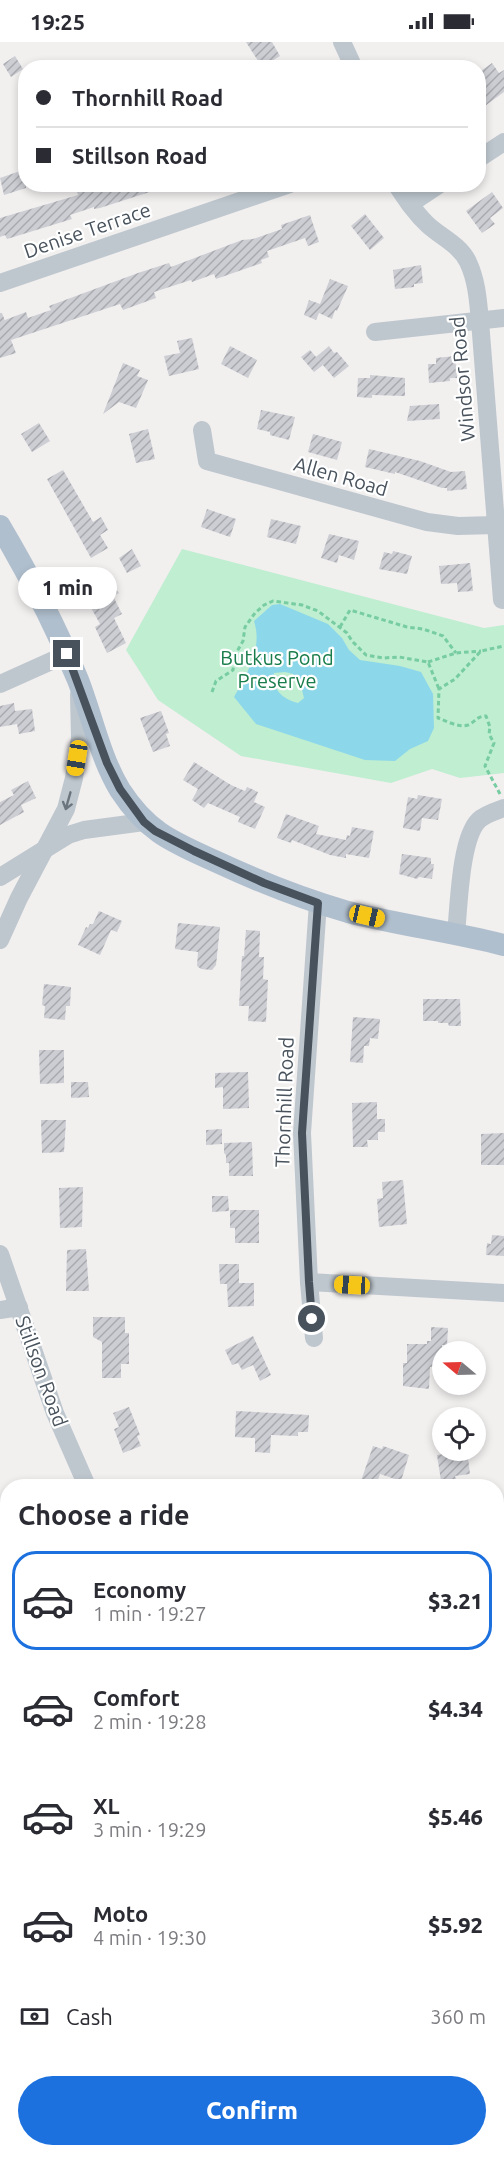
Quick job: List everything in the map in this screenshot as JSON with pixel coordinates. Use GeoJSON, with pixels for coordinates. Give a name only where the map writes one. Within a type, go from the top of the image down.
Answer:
{"type":"FeatureCollection","features":[{"type":"Feature","properties":{"kind":"main road"},"geometry":{"type":"LineString","coordinates":[[0,526],[26,570],[67,654],[107,763],[120,789],[144,822],[179,844],[264,883],[318,903],[383,920],[456,933],[504,945]]}},
{"type":"Feature","properties":{"kind":"street"},"geometry":{"type":"LineString","coordinates":[[342,42],[350,60]]}},
{"type":"Feature","properties":{"kind":"street"},"geometry":{"type":"LineString","coordinates":[[486,154],[504,142]]}},
{"type":"Feature","properties":{"kind":"street","name":"Denise Terrace"},"geometry":{"type":"LineString","coordinates":[[0,283],[267,192]]}},
{"type":"Feature","properties":{"kind":"street","name":"Windsor Road"},"geometry":{"type":"LineString","coordinates":[[402,192],[428,225],[458,248],[467,260],[475,280],[502,600]]}},
{"type":"Feature","properties":{"kind":"street"},"geometry":{"type":"LineString","coordinates":[[410,204],[428,192]]}},
{"type":"Feature","properties":{"kind":"street"},"geometry":{"type":"LineString","coordinates":[[375,332],[504,318]]}},
{"type":"Feature","properties":{"kind":"street","name":"Allen Road"},"geometry":{"type":"LineString","coordinates":[[202,430],[207,460],[427,522],[458,526],[496,525]]}},
{"type":"Feature","properties":{"kind":"street"},"geometry":{"type":"LineString","coordinates":[[0,684],[67,654]]}},
{"type":"Feature","properties":{"kind":"street"},"geometry":{"type":"LineString","coordinates":[[0,940],[19,898],[66,809],[74,778],[80,738],[78,681]]}},
{"type":"Feature","properties":{"kind":"street"},"geometry":{"type":"LineString","coordinates":[[456,933],[463,863],[469,836],[478,820],[504,808]]}},
{"type":"Feature","properties":{"kind":"street"},"geometry":{"type":"LineString","coordinates":[[0,877],[56,841],[84,830],[144,822]]}},
{"type":"Feature","properties":{"kind":"street","name":"Thornhill Road"},"geometry":{"type":"LineString","coordinates":[[314,1338],[302,1133],[318,903]]}},
{"type":"Feature","properties":{"kind":"street","name":"Stillson Road"},"geometry":{"type":"LineString","coordinates":[[0,1254],[56,1413],[84,1479]]}},
{"type":"Feature","properties":{"kind":"street"},"geometry":{"type":"LineString","coordinates":[[309,1282],[504,1293]]}},
{"type":"Feature","properties":{"kind":"street"},"geometry":{"type":"LineString","coordinates":[[0,1310],[19,1307]]}},
{"type":"Feature","properties":{"kind":"path"},"geometry":{"type":"LineString","coordinates":[[212,692],[216,681],[233,670],[235,655],[243,641],[245,627],[264,605],[273,601],[318,610],[340,627],[366,655],[428,662],[456,653],[504,646]]}},
{"type":"Feature","properties":{"kind":"path"},"geometry":{"type":"LineString","coordinates":[[340,627],[350,610],[443,636],[456,653]]}},
{"type":"Feature","properties":{"kind":"path"},"geometry":{"type":"LineString","coordinates":[[439,690],[455,679],[481,651]]}},
{"type":"Feature","properties":{"kind":"path"},"geometry":{"type":"LineString","coordinates":[[428,662],[439,690],[438,718],[459,726],[467,725],[480,716],[486,716],[490,727],[489,734],[494,743],[485,766],[504,801]]}},
{"type":"Feature","properties":{"kind":"green space","name":"Butkus Pond Preserve"},"geometry":{"type":"Polygon","coordinates":[[[182,549],[484,628],[504,625],[504,773],[460,778],[432,769],[391,783],[241,756],[158,700],[126,650],[182,549]]]}},
{"type":"Feature","properties":{"kind":"water"},"geometry":{"type":"Polygon","coordinates":[[[280,604],[328,624],[360,660],[400,666],[421,672],[433,694],[434,728],[428,741],[410,749],[395,761],[365,760],[256,724],[234,697],[243,685],[254,654],[257,639],[254,621],[272,605],[280,604]],[[274,673],[274,679],[280,693],[298,703],[304,698],[301,686],[293,674],[274,673]]]}},
{"type":"Feature","properties":{"kind":"building"},"geometry":{"type":"Polygon","coordinates":[[[246,42],[272,42],[280,56],[273,60],[258,60],[246,42]]]}},
{"type":"Feature","properties":{"kind":"building"},"geometry":{"type":"Polygon","coordinates":[[[15,56],[18,61],[18,72],[11,77],[3,64],[15,56]]]}},
{"type":"Feature","properties":{"kind":"building"},"geometry":{"type":"Polygon","coordinates":[[[492,63],[499,73],[504,70],[504,92],[486,105],[486,67],[492,63]]]}},
{"type":"Feature","properties":{"kind":"building"},"geometry":{"type":"Polygon","coordinates":[[[18,172],[18,191],[4,195],[0,178],[18,172]]]}},
{"type":"Feature","properties":{"kind":"building"},"geometry":{"type":"Polygon","coordinates":[[[77,192],[150,192],[100,208],[94,209],[94,207],[70,215],[72,219],[7,239],[5,235],[0,237],[0,218],[78,195],[77,192]]]}},
{"type":"Feature","properties":{"kind":"building"},"geometry":{"type":"Polygon","coordinates":[[[492,192],[503,208],[490,218],[495,224],[482,233],[466,211],[492,192]]]}},
{"type":"Feature","properties":{"kind":"building"},"geometry":{"type":"Polygon","coordinates":[[[365,214],[384,238],[370,250],[351,226],[365,214]]]}},
{"type":"Feature","properties":{"kind":"building"},"geometry":{"type":"Polygon","coordinates":[[[310,215],[319,242],[308,246],[305,238],[267,251],[269,257],[261,260],[262,263],[216,279],[214,274],[192,282],[191,280],[154,292],[156,298],[123,310],[120,304],[11,340],[16,353],[0,358],[0,313],[5,321],[26,312],[28,318],[51,310],[49,306],[138,273],[169,263],[171,267],[242,240],[253,239],[282,229],[281,225],[310,215]]]}},
{"type":"Feature","properties":{"kind":"building"},"geometry":{"type":"Polygon","coordinates":[[[421,265],[423,283],[414,284],[414,287],[395,289],[393,270],[421,265]]]}},
{"type":"Feature","properties":{"kind":"building"},"geometry":{"type":"Polygon","coordinates":[[[330,279],[348,286],[332,319],[319,313],[316,320],[304,315],[309,300],[320,304],[330,279]]]}},
{"type":"Feature","properties":{"kind":"building"},"geometry":{"type":"Polygon","coordinates":[[[192,338],[199,369],[169,376],[164,356],[180,353],[177,341],[192,338]]]}},
{"type":"Feature","properties":{"kind":"building"},"geometry":{"type":"Polygon","coordinates":[[[230,346],[257,360],[248,378],[221,364],[230,346]]]}},
{"type":"Feature","properties":{"kind":"building"},"geometry":{"type":"Polygon","coordinates":[[[329,346],[349,366],[334,378],[316,357],[329,346]]]}},
{"type":"Feature","properties":{"kind":"building"},"geometry":{"type":"Polygon","coordinates":[[[310,350],[323,365],[314,372],[301,357],[310,350]]]}},
{"type":"Feature","properties":{"kind":"building"},"geometry":{"type":"Polygon","coordinates":[[[455,356],[457,378],[429,383],[428,364],[436,364],[436,358],[455,356]]]}},
{"type":"Feature","properties":{"kind":"building"},"geometry":{"type":"Polygon","coordinates":[[[123,363],[140,370],[137,376],[148,380],[136,408],[119,402],[103,414],[123,363]]]}},
{"type":"Feature","properties":{"kind":"building"},"geometry":{"type":"Polygon","coordinates":[[[370,375],[405,378],[405,396],[357,397],[358,378],[370,378],[370,375]]]}},
{"type":"Feature","properties":{"kind":"building"},"geometry":{"type":"Polygon","coordinates":[[[439,404],[440,419],[407,421],[410,406],[439,404]]]}},
{"type":"Feature","properties":{"kind":"building"},"geometry":{"type":"Polygon","coordinates":[[[261,410],[295,417],[289,440],[257,429],[261,410]]]}},
{"type":"Feature","properties":{"kind":"building"},"geometry":{"type":"Polygon","coordinates":[[[39,423],[50,441],[32,452],[21,434],[39,423]]]}},
{"type":"Feature","properties":{"kind":"building"},"geometry":{"type":"Polygon","coordinates":[[[148,429],[155,459],[136,463],[129,434],[148,429]]]}},
{"type":"Feature","properties":{"kind":"building"},"geometry":{"type":"Polygon","coordinates":[[[313,434],[342,442],[337,460],[308,452],[313,434]]]}},
{"type":"Feature","properties":{"kind":"building"},"geometry":{"type":"Polygon","coordinates":[[[369,449],[420,461],[451,472],[465,471],[467,489],[447,491],[447,488],[395,472],[395,474],[365,467],[369,449]]]}},
{"type":"Feature","properties":{"kind":"building"},"geometry":{"type":"Polygon","coordinates":[[[63,470],[93,522],[101,517],[108,530],[100,535],[108,548],[91,558],[47,479],[63,470]]]}},
{"type":"Feature","properties":{"kind":"building"},"geometry":{"type":"Polygon","coordinates":[[[207,509],[236,519],[230,537],[201,527],[207,509]]]}},
{"type":"Feature","properties":{"kind":"building"},"geometry":{"type":"Polygon","coordinates":[[[271,519],[301,526],[296,544],[267,537],[271,519]]]}},
{"type":"Feature","properties":{"kind":"building"},"geometry":{"type":"Polygon","coordinates":[[[329,534],[359,541],[354,560],[339,555],[337,563],[321,558],[329,534]]]}},
{"type":"Feature","properties":{"kind":"building"},"geometry":{"type":"Polygon","coordinates":[[[132,549],[141,566],[127,573],[119,558],[132,549]]]}},
{"type":"Feature","properties":{"kind":"building"},"geometry":{"type":"Polygon","coordinates":[[[393,551],[412,556],[407,574],[379,569],[384,552],[392,554],[393,551]]]}},
{"type":"Feature","properties":{"kind":"building"},"geometry":{"type":"Polygon","coordinates":[[[470,563],[473,591],[458,592],[457,583],[441,584],[439,566],[470,563]]]}},
{"type":"Feature","properties":{"kind":"building"},"geometry":{"type":"Polygon","coordinates":[[[91,577],[98,580],[105,577],[119,593],[113,596],[122,614],[114,618],[126,643],[107,653],[95,627],[100,624],[84,595],[86,594],[84,588],[92,584],[91,577]]]}},
{"type":"Feature","properties":{"kind":"building"},"geometry":{"type":"Polygon","coordinates":[[[14,703],[15,711],[32,709],[35,731],[19,734],[17,724],[0,727],[0,706],[14,703]]]}},
{"type":"Feature","properties":{"kind":"building"},"geometry":{"type":"Polygon","coordinates":[[[161,711],[169,733],[166,734],[170,746],[153,752],[140,718],[161,711]]]}},
{"type":"Feature","properties":{"kind":"building"},"geometry":{"type":"Polygon","coordinates":[[[194,762],[231,785],[245,791],[247,787],[258,792],[254,802],[265,807],[255,829],[238,822],[240,817],[208,803],[204,808],[192,800],[198,789],[183,780],[194,762]]]}},
{"type":"Feature","properties":{"kind":"building"},"geometry":{"type":"Polygon","coordinates":[[[28,781],[36,798],[21,805],[24,812],[0,825],[0,802],[14,795],[11,790],[28,781]]]}},
{"type":"Feature","properties":{"kind":"building"},"geometry":{"type":"Polygon","coordinates":[[[418,795],[442,799],[438,820],[422,818],[420,831],[403,828],[408,797],[417,799],[418,795]]]}},
{"type":"Feature","properties":{"kind":"building"},"geometry":{"type":"Polygon","coordinates":[[[286,814],[319,826],[316,834],[346,840],[347,835],[350,836],[352,827],[374,831],[369,858],[346,854],[346,858],[330,855],[292,840],[291,843],[277,838],[286,814]]]}},
{"type":"Feature","properties":{"kind":"building"},"geometry":{"type":"Polygon","coordinates":[[[402,854],[431,858],[431,864],[434,864],[432,879],[419,877],[417,879],[399,874],[402,854]]]}},
{"type":"Feature","properties":{"kind":"building"},"geometry":{"type":"Polygon","coordinates":[[[99,911],[122,921],[117,932],[111,930],[100,955],[78,945],[86,927],[93,924],[99,911]]]}},
{"type":"Feature","properties":{"kind":"building"},"geometry":{"type":"Polygon","coordinates":[[[178,923],[220,927],[216,965],[212,970],[201,969],[197,966],[198,952],[175,949],[178,923]]]}},
{"type":"Feature","properties":{"kind":"building"},"geometry":{"type":"Polygon","coordinates":[[[246,930],[260,931],[259,957],[264,957],[263,979],[268,980],[266,1022],[248,1021],[249,1006],[239,1006],[246,930]]]}},
{"type":"Feature","properties":{"kind":"building"},"geometry":{"type":"Polygon","coordinates":[[[44,984],[71,987],[70,1006],[66,1006],[65,1020],[44,1018],[45,1006],[42,1005],[44,984]]]}},
{"type":"Feature","properties":{"kind":"building"},"geometry":{"type":"Polygon","coordinates":[[[423,999],[460,999],[461,1026],[449,1026],[448,1023],[438,1023],[438,1021],[423,1021],[423,999]]]}},
{"type":"Feature","properties":{"kind":"building"},"geometry":{"type":"Polygon","coordinates":[[[353,1017],[380,1019],[378,1039],[370,1038],[369,1046],[364,1046],[363,1063],[350,1062],[353,1017]]]}},
{"type":"Feature","properties":{"kind":"building"},"geometry":{"type":"Polygon","coordinates":[[[39,1050],[64,1050],[64,1083],[40,1084],[39,1050]]]}},
{"type":"Feature","properties":{"kind":"building"},"geometry":{"type":"Polygon","coordinates":[[[248,1072],[249,1108],[223,1109],[223,1087],[215,1088],[215,1073],[248,1072]]]}},
{"type":"Feature","properties":{"kind":"building"},"geometry":{"type":"Polygon","coordinates":[[[71,1082],[88,1082],[89,1097],[71,1098],[71,1082]]]}},
{"type":"Feature","properties":{"kind":"building"},"geometry":{"type":"Polygon","coordinates":[[[377,1102],[377,1119],[385,1119],[385,1132],[378,1132],[378,1140],[367,1140],[368,1147],[353,1147],[352,1103],[377,1102]]]}},
{"type":"Feature","properties":{"kind":"building"},"geometry":{"type":"Polygon","coordinates":[[[41,1120],[66,1120],[64,1152],[42,1153],[41,1120]]]}},
{"type":"Feature","properties":{"kind":"building"},"geometry":{"type":"Polygon","coordinates":[[[222,1129],[222,1144],[206,1145],[206,1130],[222,1129]]]}},
{"type":"Feature","properties":{"kind":"building"},"geometry":{"type":"Polygon","coordinates":[[[504,1133],[504,1165],[481,1165],[481,1134],[504,1133]]]}},
{"type":"Feature","properties":{"kind":"building"},"geometry":{"type":"Polygon","coordinates":[[[252,1142],[253,1176],[229,1176],[229,1163],[226,1163],[224,1143],[252,1142]]]}},
{"type":"Feature","properties":{"kind":"building"},"geometry":{"type":"Polygon","coordinates":[[[403,1180],[407,1224],[379,1227],[377,1199],[383,1198],[382,1182],[403,1180]]]}},
{"type":"Feature","properties":{"kind":"building"},"geometry":{"type":"Polygon","coordinates":[[[83,1187],[82,1227],[60,1228],[59,1188],[83,1187]]]}},
{"type":"Feature","properties":{"kind":"building"},"geometry":{"type":"Polygon","coordinates":[[[212,1196],[228,1196],[229,1211],[212,1212],[212,1196]]]}},
{"type":"Feature","properties":{"kind":"building"},"geometry":{"type":"Polygon","coordinates":[[[230,1210],[259,1210],[259,1243],[235,1243],[235,1228],[230,1228],[230,1210]]]}},
{"type":"Feature","properties":{"kind":"building"},"geometry":{"type":"Polygon","coordinates":[[[492,1235],[504,1236],[504,1256],[486,1255],[487,1243],[491,1244],[492,1235]]]}},
{"type":"Feature","properties":{"kind":"building"},"geometry":{"type":"Polygon","coordinates":[[[86,1249],[89,1291],[66,1291],[67,1250],[86,1249]]]}},
{"type":"Feature","properties":{"kind":"building"},"geometry":{"type":"Polygon","coordinates":[[[219,1264],[239,1264],[239,1283],[254,1283],[254,1306],[228,1307],[227,1284],[220,1284],[219,1264]]]}},
{"type":"Feature","properties":{"kind":"building"},"geometry":{"type":"Polygon","coordinates":[[[93,1317],[125,1317],[125,1333],[129,1333],[129,1364],[121,1364],[121,1378],[102,1378],[102,1342],[93,1337],[93,1317]]]}},
{"type":"Feature","properties":{"kind":"building"},"geometry":{"type":"Polygon","coordinates":[[[431,1327],[448,1328],[447,1341],[432,1341],[429,1389],[403,1386],[403,1363],[407,1363],[407,1344],[427,1344],[427,1341],[431,1341],[431,1327]]]}},
{"type":"Feature","properties":{"kind":"building"},"geometry":{"type":"Polygon","coordinates":[[[253,1336],[271,1375],[260,1381],[253,1365],[242,1370],[238,1363],[232,1365],[225,1350],[253,1336]]]}},
{"type":"Feature","properties":{"kind":"building"},"geometry":{"type":"Polygon","coordinates":[[[129,1407],[140,1435],[137,1436],[141,1446],[123,1453],[114,1429],[119,1427],[113,1413],[129,1407]]]}},
{"type":"Feature","properties":{"kind":"building"},"geometry":{"type":"Polygon","coordinates":[[[236,1411],[309,1415],[308,1432],[298,1432],[298,1436],[271,1435],[270,1453],[255,1452],[255,1438],[235,1437],[236,1411]]]}},
{"type":"Feature","properties":{"kind":"building"},"geometry":{"type":"Polygon","coordinates":[[[373,1446],[382,1449],[383,1446],[409,1455],[402,1479],[380,1474],[378,1479],[362,1479],[373,1446]]]}},
{"type":"Feature","properties":{"kind":"building"},"geometry":{"type":"Polygon","coordinates":[[[438,1461],[468,1461],[470,1474],[455,1476],[456,1479],[441,1479],[438,1461]]]}},
{"type":"Feature","properties":{"kind":"route"},"geometry":{"type":"LineString","coordinates":[[67,654],[107,763],[120,789],[144,822],[155,831],[194,851],[264,883],[318,903],[302,1133],[312,1319]]}}]}
